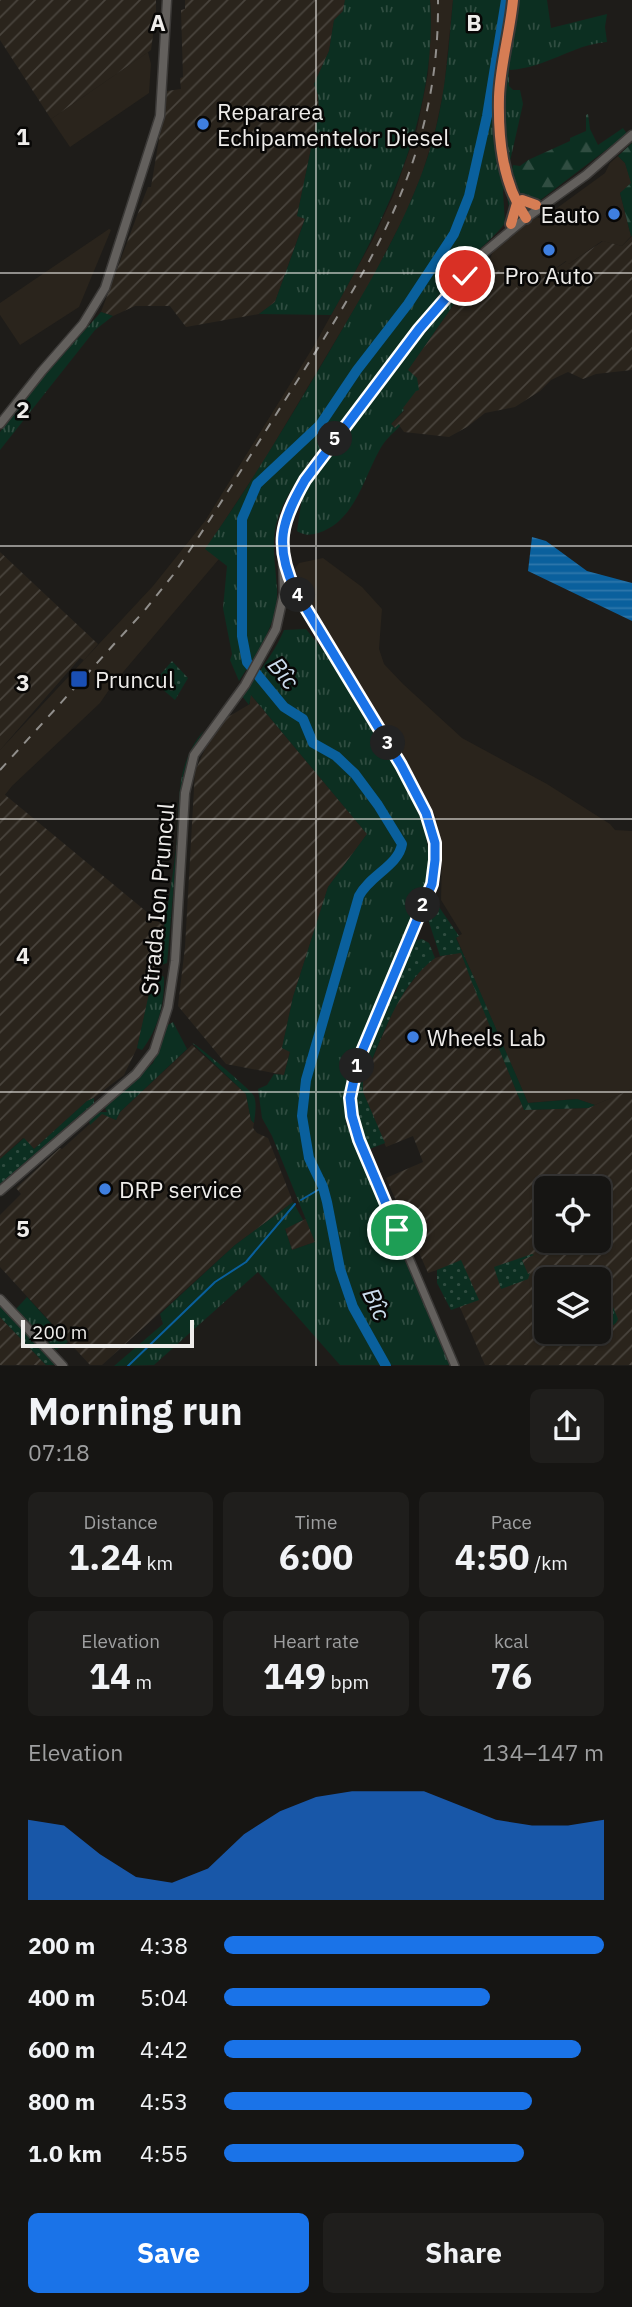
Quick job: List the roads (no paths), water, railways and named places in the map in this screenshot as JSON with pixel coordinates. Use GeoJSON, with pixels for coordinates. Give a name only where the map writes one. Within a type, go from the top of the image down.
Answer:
{"type":"FeatureCollection","features":[{"type":"Feature","properties":{"kind":"highway"},"geometry":{"type":"LineString","coordinates":[[513,0],[499,96],[502,156],[505,172],[519,201],[529,212]]}},
{"type":"Feature","properties":{"kind":"highway"},"geometry":{"type":"LineString","coordinates":[[511,224],[519,201]]}},
{"type":"Feature","properties":{"kind":"street"},"geometry":{"type":"LineString","coordinates":[[0,425],[83,324],[105,288],[160,116],[167,0]]}},
{"type":"Feature","properties":{"kind":"street"},"geometry":{"type":"LineString","coordinates":[[452,288],[461,272],[482,247],[604,159],[632,135]]}},
{"type":"Feature","properties":{"kind":"street"},"geometry":{"type":"LineString","coordinates":[[452,288],[485,252],[529,212]]}},
{"type":"Feature","properties":{"kind":"street","name":"Strada Ion Pruncul"},"geometry":{"type":"LineString","coordinates":[[0,1191],[135,1074],[154,1051],[166,1016],[175,961],[185,793],[189,768],[201,743],[262,658],[278,622],[284,593],[286,519],[305,480],[452,288]]}},
{"type":"Feature","properties":{"kind":"street"},"geometry":{"type":"LineString","coordinates":[[284,566],[295,590],[401,765],[432,829],[435,860],[432,884],[358,1061],[350,1107],[359,1140],[455,1366]]}},
{"type":"Feature","properties":{"kind":"street"},"geometry":{"type":"LineString","coordinates":[[0,1299],[63,1366]]}},
{"type":"Feature","properties":{"kind":"water"},"geometry":{"type":"Polygon","coordinates":[[[532,537],[546,541],[587,571],[632,583],[632,621],[528,571],[532,537]]]}},
{"type":"Feature","properties":{"kind":"waterway","name":"Bîc"},"geometry":{"type":"LineString","coordinates":[[386,1366],[353,1307],[340,1269],[327,1202],[309,1158],[302,1116],[306,1080],[359,896],[395,858],[402,844],[355,774],[336,756],[313,743],[303,719],[284,707],[247,662],[242,636],[242,519],[257,484],[320,425],[357,370],[408,304],[454,234],[469,196],[487,116],[506,0]]}},
{"type":"Feature","properties":{"kind":"waterway"},"geometry":{"type":"LineString","coordinates":[[301,1200],[323,1187]]}},
{"type":"Feature","properties":{"kind":"waterway"},"geometry":{"type":"LineString","coordinates":[[128,1366],[215,1282],[246,1262],[295,1204]]}},
{"type":"Feature","properties":{"kind":"railway"},"geometry":{"type":"LineString","coordinates":[[0,770],[145,610],[173,575],[369,262],[412,165],[426,114],[435,59],[438,0]]}},
{"type":"Feature","properties":{"kind":"place","name":"Repararea Echipamentelor Diesel"},"geometry":{"type":"Point","coordinates":[203,124]}},
{"type":"Feature","properties":{"kind":"place","name":"Eauto"},"geometry":{"type":"Point","coordinates":[614,214]}},
{"type":"Feature","properties":{"kind":"place","name":"Pro Auto"},"geometry":{"type":"Point","coordinates":[549,250]}},
{"type":"Feature","properties":{"kind":"place","name":"Pruncul"},"geometry":{"type":"Point","coordinates":[79,679]}},
{"type":"Feature","properties":{"kind":"place","name":"Wheels Lab"},"geometry":{"type":"Point","coordinates":[413,1037]}},
{"type":"Feature","properties":{"kind":"place","name":"DRP service"},"geometry":{"type":"Point","coordinates":[105,1189]}}]}
